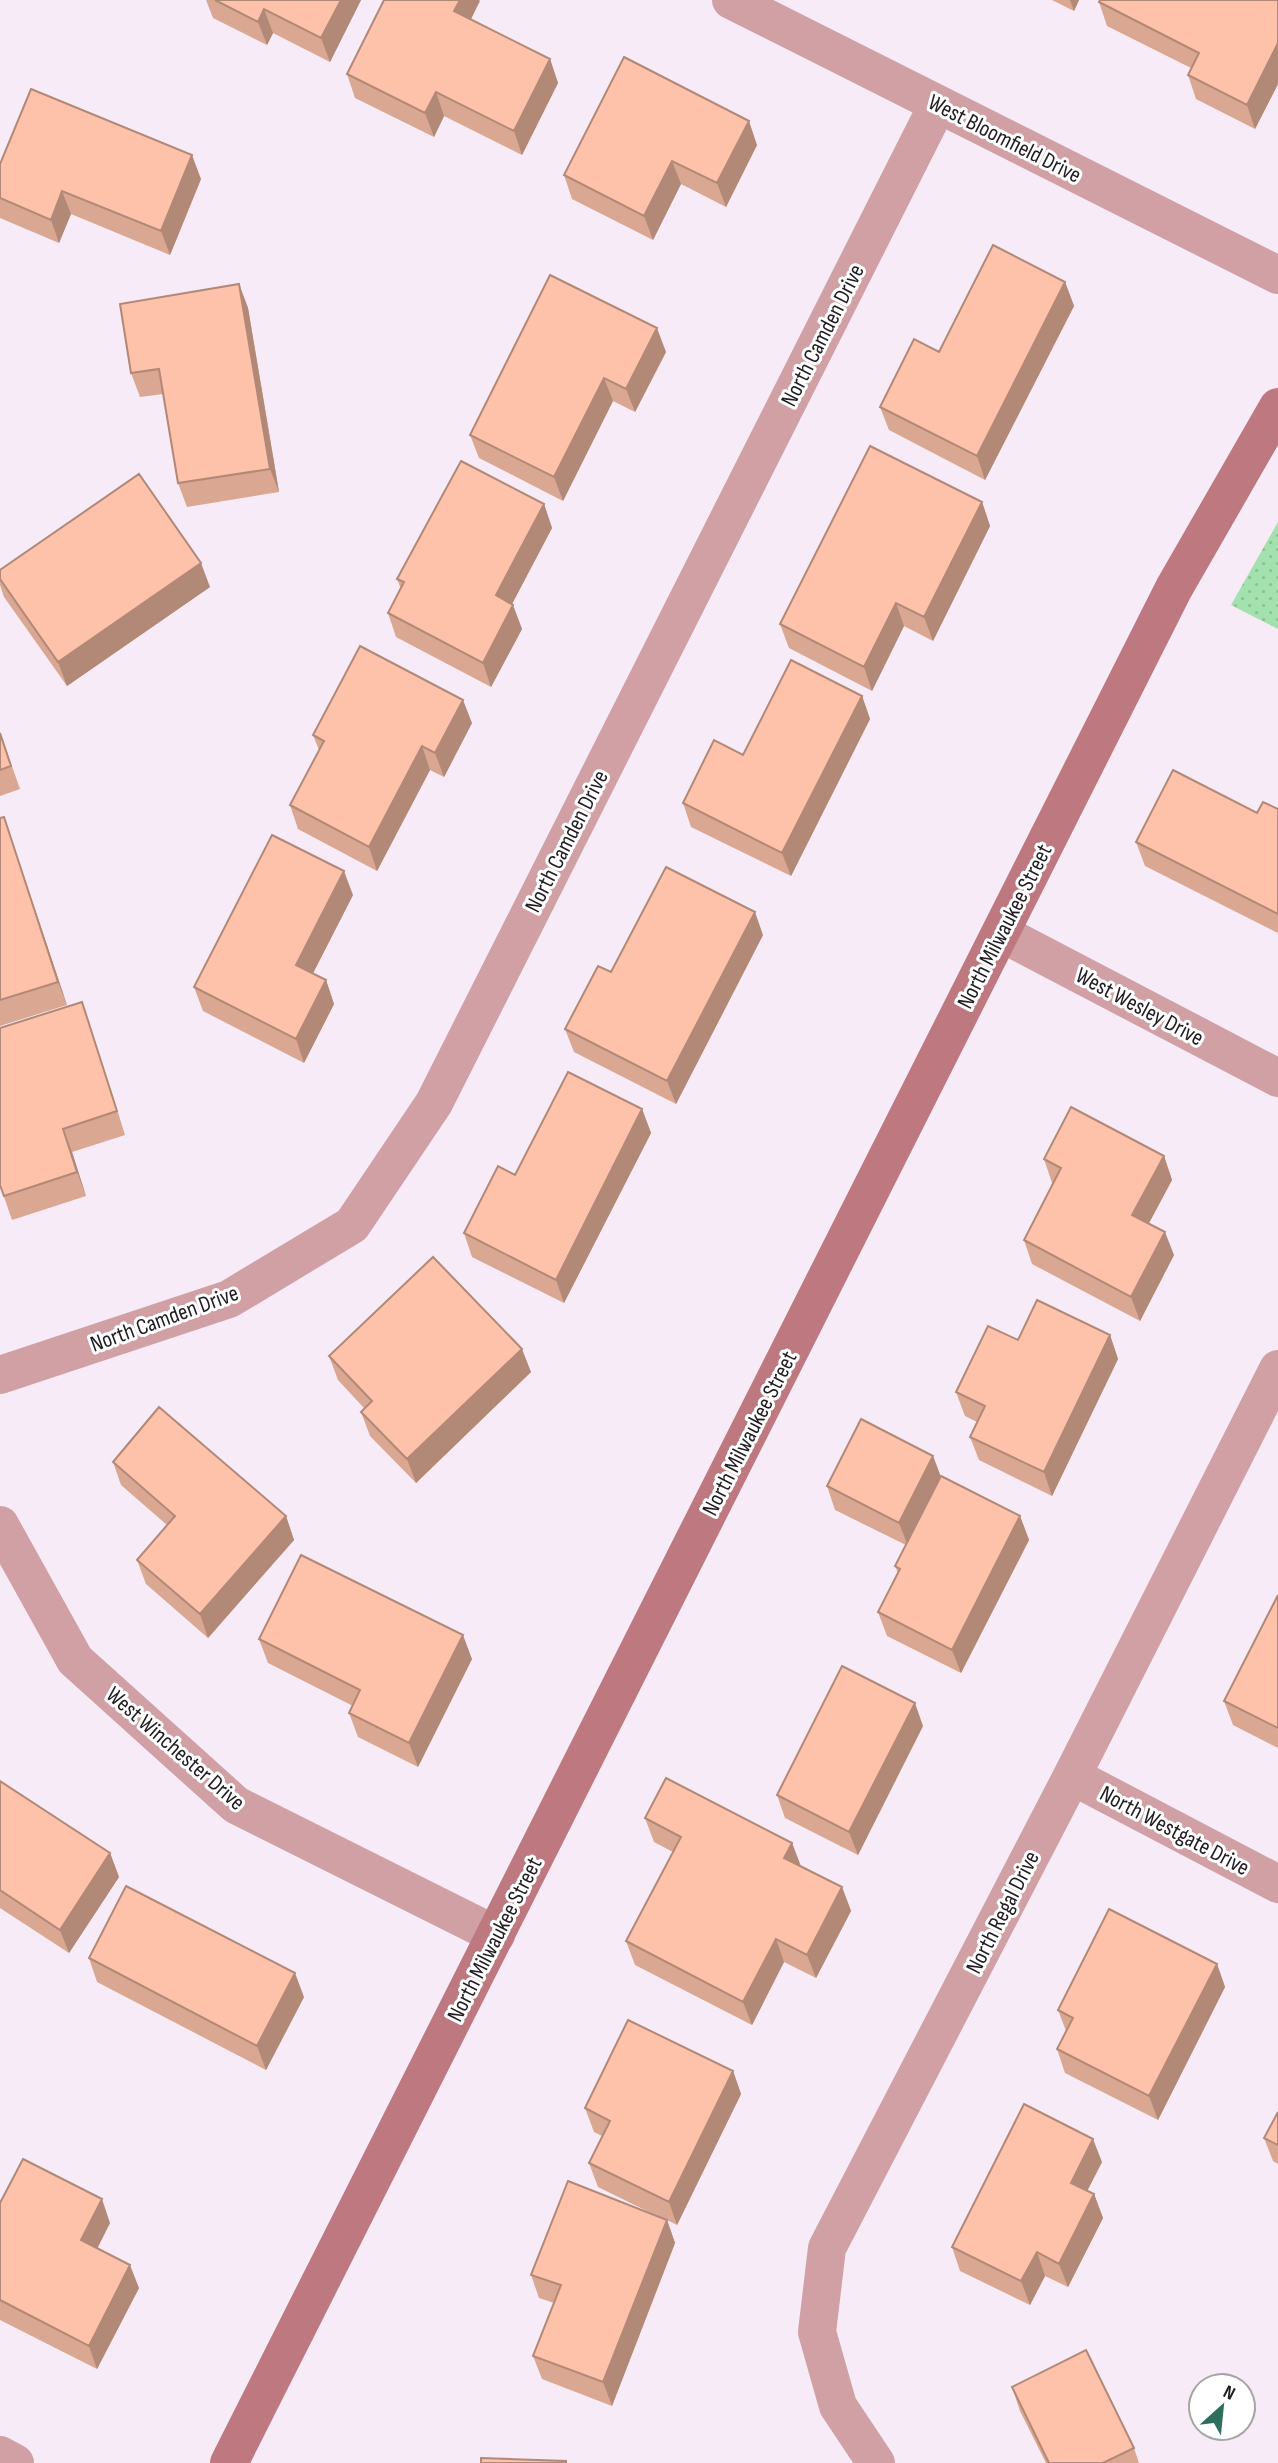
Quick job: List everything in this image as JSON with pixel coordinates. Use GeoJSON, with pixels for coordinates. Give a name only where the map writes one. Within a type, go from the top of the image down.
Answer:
{"type":"FeatureCollection","features":[{"type":"Feature","properties":{"kind":"main road","name":"North Milwaukee Street"},"geometry":{"type":"LineString","coordinates":[[229,2463],[1174,588],[1278,407]]}},
{"type":"Feature","properties":{"kind":"street","name":"West Bloomfield Drive"},"geometry":{"type":"LineString","coordinates":[[732,0],[1278,275]]}},
{"type":"Feature","properties":{"kind":"street","name":"North Camden Drive"},"geometry":{"type":"LineString","coordinates":[[0,1375],[229,1299],[352,1225],[434,1103],[938,104]]}},
{"type":"Feature","properties":{"kind":"street","name":"West Wesley Drive"},"geometry":{"type":"LineString","coordinates":[[1001,933],[1278,1078]]}},
{"type":"Feature","properties":{"kind":"street","name":"North Regal Drive"},"geometry":{"type":"LineString","coordinates":[[876,2463],[838,2406],[817,2332],[827,2248],[1072,1776],[1278,1369]]}},
{"type":"Feature","properties":{"kind":"street","name":"West Winchester Drive"},"geometry":{"type":"LineString","coordinates":[[0,1525],[75,1660],[236,1805],[496,1935]]}},
{"type":"Feature","properties":{"kind":"street","name":"North Westgate Drive"},"geometry":{"type":"LineString","coordinates":[[1072,1776],[1278,1884]]}},
{"type":"Feature","properties":{"kind":"street"},"geometry":{"type":"LineString","coordinates":[[0,2455],[16,2463]]}},
{"type":"Feature","properties":{"kind":"green space"},"geometry":{"type":"Polygon","coordinates":[[[1278,522],[1278,629],[1231,605],[1278,522]]]}},
{"type":"Feature","properties":{"kind":"building"},"geometry":{"type":"Polygon","coordinates":[[[215,0],[341,0],[321,38],[264,9],[258,22],[215,0]]]}},
{"type":"Feature","properties":{"kind":"building"},"geometry":{"type":"Polygon","coordinates":[[[384,0],[460,0],[454,11],[550,59],[514,131],[436,92],[425,113],[347,74],[384,0]]]}},
{"type":"Feature","properties":{"kind":"building"},"geometry":{"type":"Polygon","coordinates":[[[1278,0],[1278,43],[1247,105],[1188,75],[1199,53],[1099,2],[1278,0]]]}},
{"type":"Feature","properties":{"kind":"building"},"geometry":{"type":"Polygon","coordinates":[[[624,57],[749,121],[717,183],[672,161],[644,216],[564,175],[624,57]]]}},
{"type":"Feature","properties":{"kind":"building"},"geometry":{"type":"Polygon","coordinates":[[[31,89],[192,155],[161,231],[62,191],[51,220],[0,198],[0,164],[31,89]]]}},
{"type":"Feature","properties":{"kind":"building"},"geometry":{"type":"Polygon","coordinates":[[[993,245],[1065,282],[977,456],[880,407],[914,339],[939,352],[993,245]]]}},
{"type":"Feature","properties":{"kind":"building"},"geometry":{"type":"Polygon","coordinates":[[[550,275],[657,328],[626,389],[604,378],[554,477],[470,435],[550,275]]]}},
{"type":"Feature","properties":{"kind":"building"},"geometry":{"type":"Polygon","coordinates":[[[239,284],[270,469],[178,483],[159,369],[131,373],[120,304],[239,284]]]}},
{"type":"Feature","properties":{"kind":"building"},"geometry":{"type":"Polygon","coordinates":[[[870,446],[982,502],[924,617],[896,603],[864,667],[780,624],[870,446]]]}},
{"type":"Feature","properties":{"kind":"building"},"geometry":{"type":"Polygon","coordinates":[[[461,461],[544,504],[496,595],[513,605],[483,663],[388,613],[404,582],[397,579],[461,461]]]}},
{"type":"Feature","properties":{"kind":"building"},"geometry":{"type":"Polygon","coordinates":[[[139,474],[201,563],[58,662],[0,579],[0,570],[139,474]]]}},
{"type":"Feature","properties":{"kind":"building"},"geometry":{"type":"Polygon","coordinates":[[[360,646],[463,700],[435,753],[422,746],[369,847],[290,805],[324,741],[313,735],[360,646]]]}},
{"type":"Feature","properties":{"kind":"building"},"geometry":{"type":"Polygon","coordinates":[[[791,660],[862,696],[782,853],[683,803],[714,740],[743,755],[791,660]]]}},
{"type":"Feature","properties":{"kind":"building"},"geometry":{"type":"Polygon","coordinates":[[[0,733],[11,766],[0,770],[0,733]]]}},
{"type":"Feature","properties":{"kind":"building"},"geometry":{"type":"Polygon","coordinates":[[[1173,770],[1257,813],[1263,802],[1278,809],[1278,914],[1136,842],[1173,770]]]}},
{"type":"Feature","properties":{"kind":"building"},"geometry":{"type":"Polygon","coordinates":[[[4,817],[58,982],[0,1000],[0,818],[4,817]]]}},
{"type":"Feature","properties":{"kind":"building"},"geometry":{"type":"Polygon","coordinates":[[[272,835],[344,871],[296,965],[326,980],[296,1039],[194,987],[272,835]]]}},
{"type":"Feature","properties":{"kind":"building"},"geometry":{"type":"Polygon","coordinates":[[[666,867],[755,912],[667,1081],[565,1029],[598,966],[611,972],[666,867]]]}},
{"type":"Feature","properties":{"kind":"building"},"geometry":{"type":"Polygon","coordinates":[[[82,1002],[117,1111],[63,1129],[77,1172],[4,1196],[0,1185],[0,1028],[82,1002]]]}},
{"type":"Feature","properties":{"kind":"building"},"geometry":{"type":"Polygon","coordinates":[[[568,1072],[642,1109],[556,1280],[464,1233],[498,1166],[515,1175],[568,1072]]]}},
{"type":"Feature","properties":{"kind":"building"},"geometry":{"type":"Polygon","coordinates":[[[1071,1107],[1164,1156],[1132,1215],[1165,1232],[1131,1297],[1024,1240],[1061,1168],[1044,1159],[1071,1107]]]}},
{"type":"Feature","properties":{"kind":"building"},"geometry":{"type":"Polygon","coordinates":[[[433,1257],[522,1349],[407,1459],[361,1412],[372,1401],[329,1356],[433,1257]]]}},
{"type":"Feature","properties":{"kind":"building"},"geometry":{"type":"Polygon","coordinates":[[[1037,1300],[1110,1335],[1044,1472],[970,1437],[985,1406],[956,1392],[988,1326],[1018,1340],[1037,1300]]]}},
{"type":"Feature","properties":{"kind":"building"},"geometry":{"type":"Polygon","coordinates":[[[159,1407],[286,1516],[200,1614],[137,1560],[175,1516],[113,1462],[159,1407]]]}},
{"type":"Feature","properties":{"kind":"building"},"geometry":{"type":"Polygon","coordinates":[[[861,1419],[933,1456],[899,1523],[827,1486],[861,1419]]]}},
{"type":"Feature","properties":{"kind":"building"},"geometry":{"type":"Polygon","coordinates":[[[941,1476],[1020,1516],[952,1650],[878,1612],[900,1569],[895,1566],[941,1476]]]}},
{"type":"Feature","properties":{"kind":"building"},"geometry":{"type":"Polygon","coordinates":[[[301,1555],[463,1635],[409,1743],[349,1713],[360,1690],[259,1639],[301,1555]]]}},
{"type":"Feature","properties":{"kind":"building"},"geometry":{"type":"Polygon","coordinates":[[[1278,1595],[1278,1728],[1224,1701],[1278,1595]]]}},
{"type":"Feature","properties":{"kind":"building"},"geometry":{"type":"Polygon","coordinates":[[[842,1666],[915,1703],[849,1832],[777,1795],[842,1666]]]}},
{"type":"Feature","properties":{"kind":"building"},"geometry":{"type":"Polygon","coordinates":[[[666,1778],[792,1843],[784,1858],[842,1887],[807,1955],[776,1939],[743,2002],[626,1941],[681,1837],[645,1818],[666,1778]]]}},
{"type":"Feature","properties":{"kind":"building"},"geometry":{"type":"Polygon","coordinates":[[[0,1781],[110,1853],[60,1930],[0,1890],[0,1781]]]}},
{"type":"Feature","properties":{"kind":"building"},"geometry":{"type":"Polygon","coordinates":[[[126,1886],[295,1973],[257,2046],[89,1958],[126,1886]]]}},
{"type":"Feature","properties":{"kind":"building"},"geometry":{"type":"Polygon","coordinates":[[[1109,1909],[1217,1964],[1149,2096],[1057,2049],[1073,2018],[1058,2010],[1109,1909]]]}},
{"type":"Feature","properties":{"kind":"building"},"geometry":{"type":"Polygon","coordinates":[[[628,2020],[733,2071],[669,2202],[589,2163],[610,2121],[585,2108],[628,2020]]]}},
{"type":"Feature","properties":{"kind":"building"},"geometry":{"type":"Polygon","coordinates":[[[1024,2104],[1093,2139],[1071,2183],[1094,2194],[1059,2264],[1037,2252],[1021,2281],[952,2247],[1024,2104]]]}},
{"type":"Feature","properties":{"kind":"building"},"geometry":{"type":"Polygon","coordinates":[[[1278,2112],[1278,2145],[1264,2138],[1278,2112]]]}},
{"type":"Feature","properties":{"kind":"building"},"geometry":{"type":"Polygon","coordinates":[[[23,2159],[102,2199],[81,2240],[130,2265],[89,2346],[0,2300],[0,2203],[23,2159]]]}},
{"type":"Feature","properties":{"kind":"building"},"geometry":{"type":"Polygon","coordinates":[[[568,2181],[667,2220],[603,2382],[533,2356],[561,2285],[531,2275],[568,2181]]]}},
{"type":"Feature","properties":{"kind":"building"},"geometry":{"type":"Polygon","coordinates":[[[1086,2350],[1134,2448],[1103,2463],[1049,2463],[1012,2387],[1086,2350]]]}},
{"type":"Feature","properties":{"kind":"building"},"geometry":{"type":"Polygon","coordinates":[[[481,2458],[566,2461],[566,2463],[481,2463],[481,2458]]]}}]}
